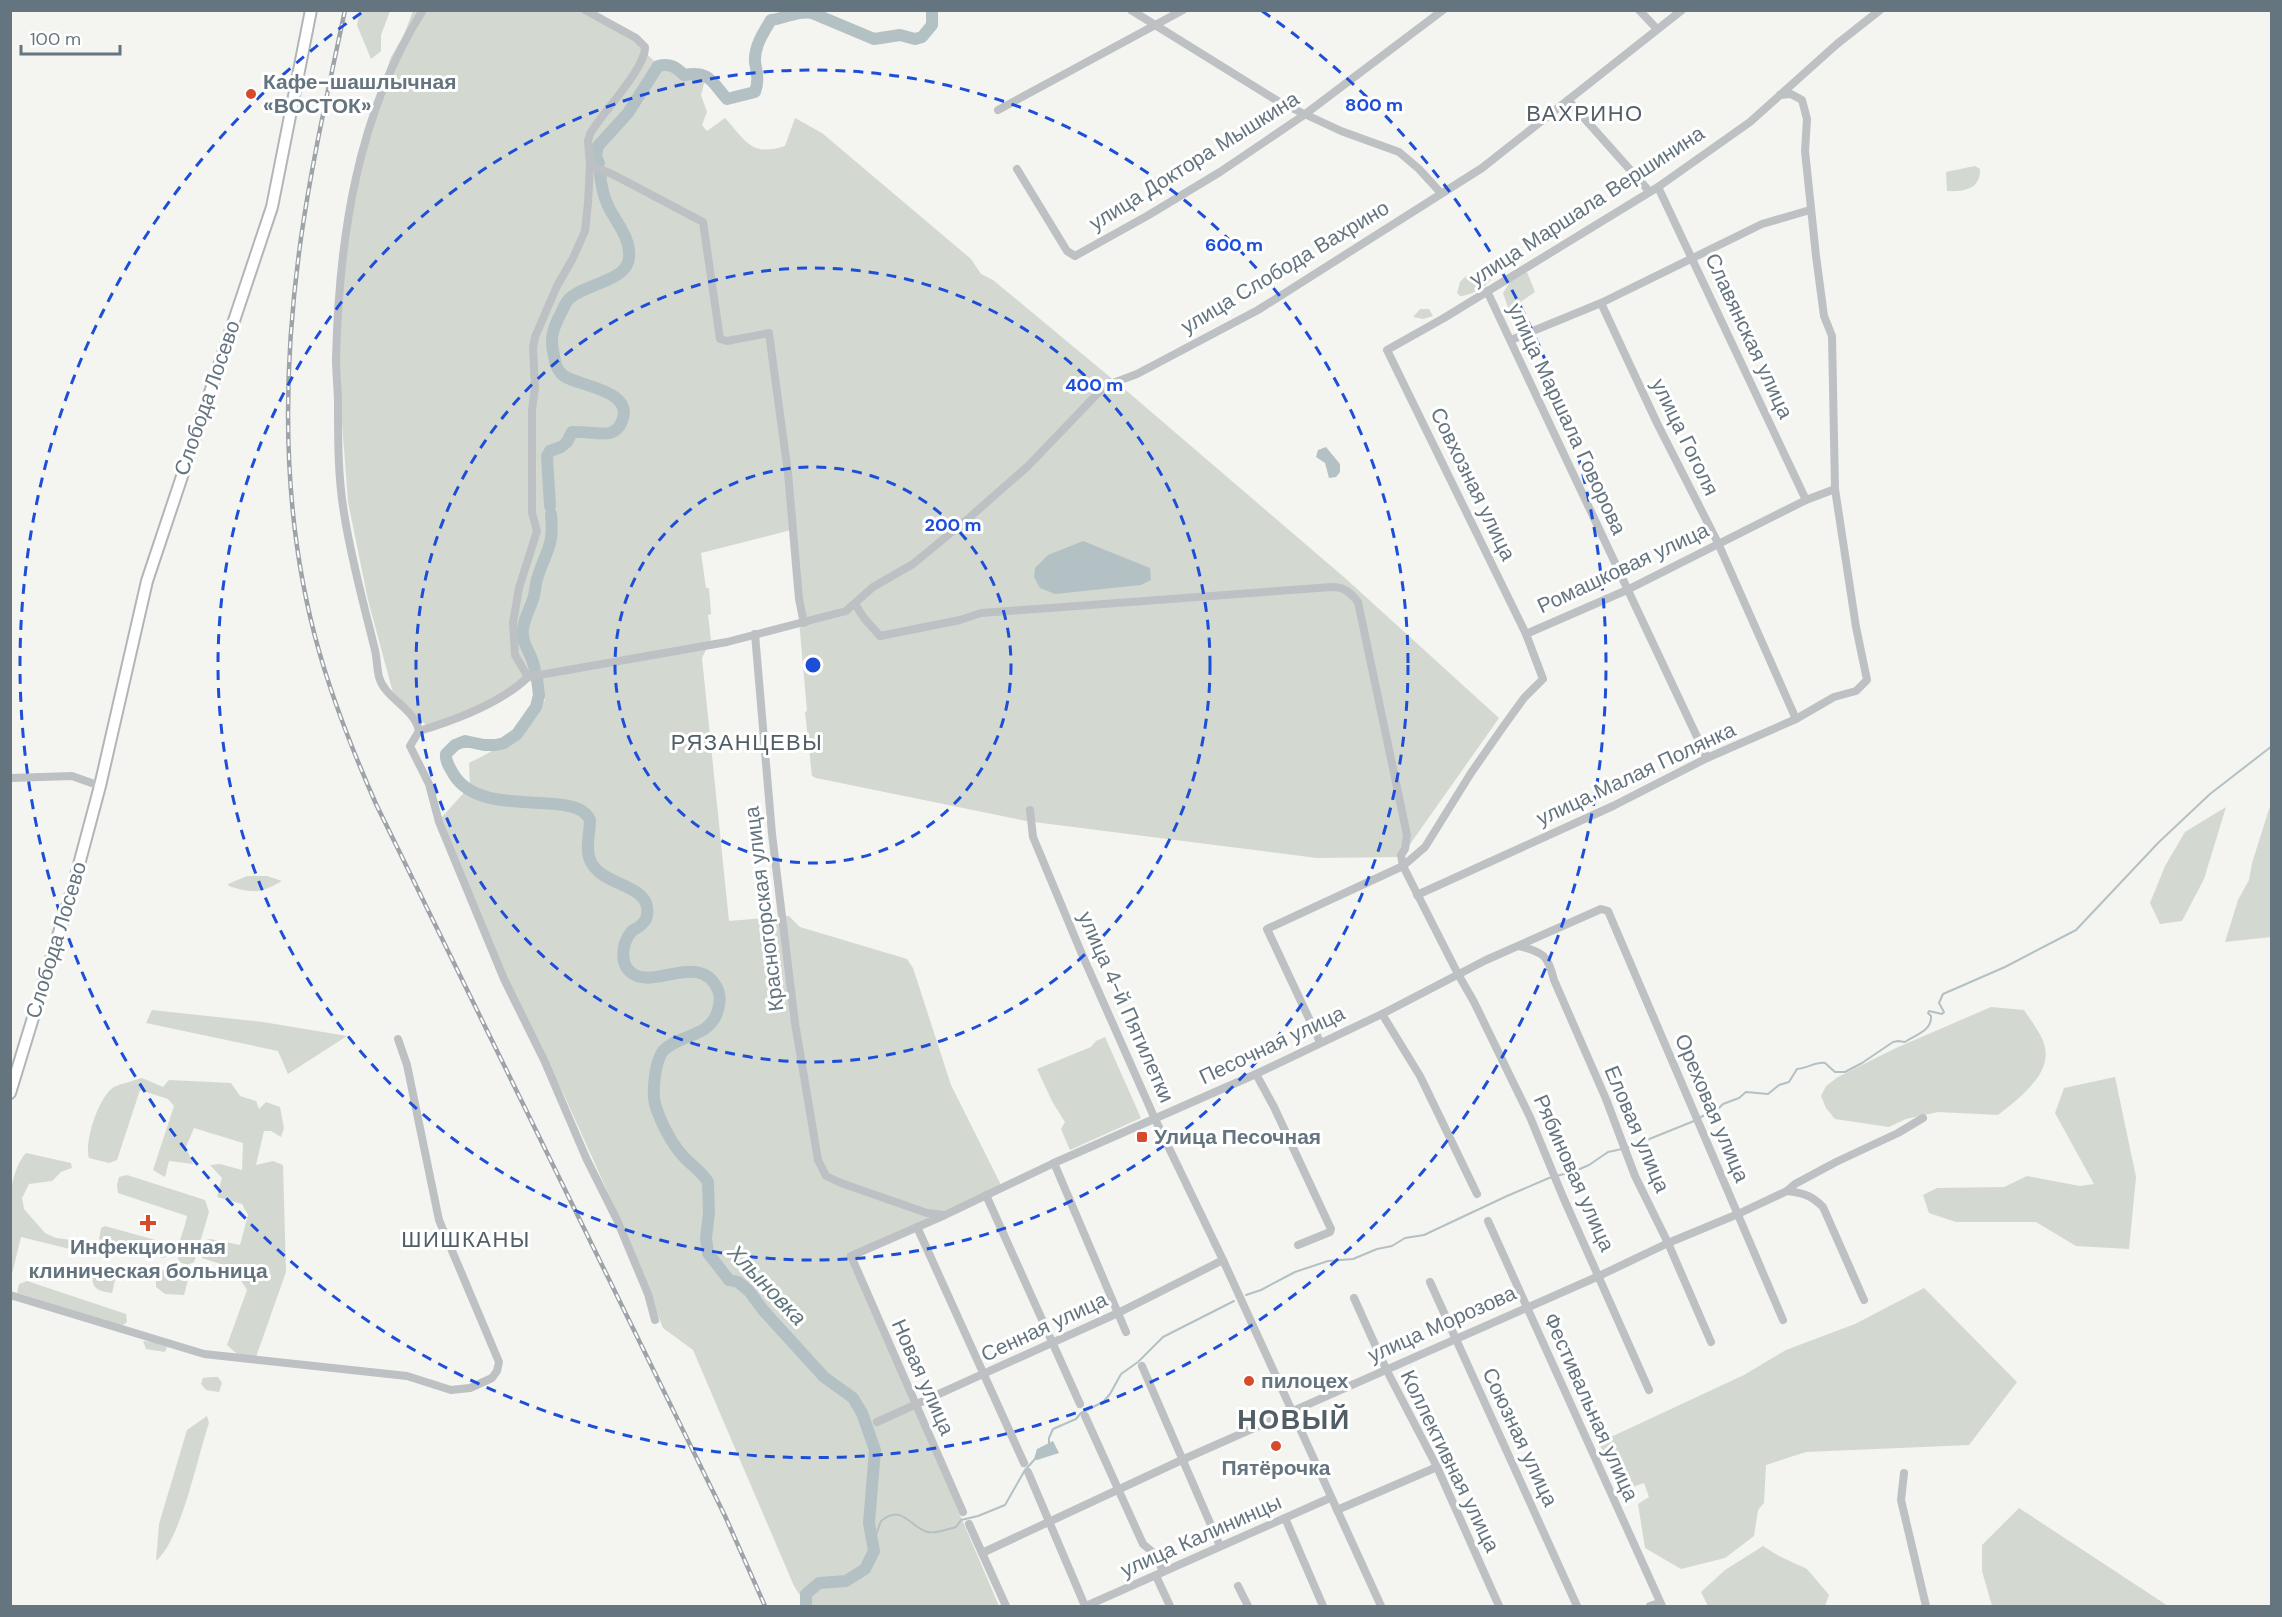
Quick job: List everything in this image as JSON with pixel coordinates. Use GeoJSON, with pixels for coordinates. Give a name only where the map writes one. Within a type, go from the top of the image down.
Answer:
{"type":"FeatureCollection","features":[{"type":"Feature","properties":{"kind":"main road","name":"Слобода Лосево"},"geometry":{"type":"LineString","coordinates":[[10,1093],[69,902],[100,786],[147,581],[272,207],[311,10]]}},
{"type":"Feature","properties":{"kind":"street"},"geometry":{"type":"LineString","coordinates":[[419,731],[416,721],[391,695],[379,678],[377,659],[343,511],[337,441],[336,360],[343,249],[362,147],[392,65],[423,10]]}},
{"type":"Feature","properties":{"kind":"street"},"geometry":{"type":"LineString","coordinates":[[585,10],[636,38],[645,47],[645,52],[632,75],[590,134],[585,231],[557,286],[533,348],[535,387],[532,410],[532,513],[537,531],[519,588],[513,623],[515,654],[536,675],[504,696],[463,715],[419,731],[410,746],[429,783],[439,822],[515,1005],[544,1060],[587,1160],[617,1220],[648,1294],[655,1320]]}},
{"type":"Feature","properties":{"kind":"street"},"geometry":{"type":"LineString","coordinates":[[1131,10],[1304,115],[1362,140],[1398,152],[1419,169],[1440,192]]}},
{"type":"Feature","properties":{"kind":"street"},"geometry":{"type":"LineString","coordinates":[[998,110],[1183,10]]}},
{"type":"Feature","properties":{"kind":"street","name":"улица Доктора Мышкина"},"geometry":{"type":"LineString","coordinates":[[1017,169],[1067,251],[1076,256],[1220,172],[1304,115],[1443,10]]}},
{"type":"Feature","properties":{"kind":"street"},"geometry":{"type":"LineString","coordinates":[[1639,10],[1657,29]]}},
{"type":"Feature","properties":{"kind":"street","name":"улица Слобода Вахрино"},"geometry":{"type":"LineString","coordinates":[[536,675],[700,647],[846,612],[873,588],[913,564],[993,497],[1042,452],[1100,391],[1258,310],[1440,192],[1482,168],[1682,10]]}},
{"type":"Feature","properties":{"kind":"street","name":"улица Маршала Вершинина"},"geometry":{"type":"LineString","coordinates":[[1387,350],[1658,187],[1750,122],[1837,44],[1880,10]]}},
{"type":"Feature","properties":{"kind":"street"},"geometry":{"type":"LineString","coordinates":[[1780,96],[1791,94],[1802,100],[1807,119],[1805,151],[1810,210],[1824,316],[1832,336],[1835,375],[1835,489]]}},
{"type":"Feature","properties":{"kind":"street"},"geometry":{"type":"LineString","coordinates":[[1568,100],[1649,191]]}},
{"type":"Feature","properties":{"kind":"street"},"geometry":{"type":"LineString","coordinates":[[590,165],[614,175],[703,222],[720,339],[727,341],[769,333],[788,472],[799,599],[804,623]]}},
{"type":"Feature","properties":{"kind":"street","name":"Славянская улица"},"geometry":{"type":"LineString","coordinates":[[1658,187],[1806,500]]}},
{"type":"Feature","properties":{"kind":"street"},"geometry":{"type":"LineString","coordinates":[[1511,340],[1601,303],[1762,224],[1810,210]]}},
{"type":"Feature","properties":{"kind":"street","name":"улица Маршала Говорова"},"geometry":{"type":"LineString","coordinates":[[1487,291],[1707,758]]}},
{"type":"Feature","properties":{"kind":"street","name":"улица Гоголя"},"geometry":{"type":"LineString","coordinates":[[1601,303],[1657,423],[1718,543],[1796,718]]}},
{"type":"Feature","properties":{"kind":"street","name":"Совхозная улица"},"geometry":{"type":"LineString","coordinates":[[1387,350],[1526,634]]}},
{"type":"Feature","properties":{"kind":"street","name":"Ромашковая улица"},"geometry":{"type":"LineString","coordinates":[[1320,1042],[1267,929],[1403,866],[1425,847],[1471,773],[1524,698],[1543,679],[1526,634],[1628,590],[1806,500],[1835,489]]}},
{"type":"Feature","properties":{"kind":"street","name":"улица Малая Полянка"},"geometry":{"type":"LineString","coordinates":[[1417,895],[1613,806],[1707,758],[1796,718],[1834,697],[1856,691],[1867,680],[1856,627],[1835,489]]}},
{"type":"Feature","properties":{"kind":"street"},"geometry":{"type":"LineString","coordinates":[[855,604],[880,636],[960,620],[981,613],[1332,587],[1345,589],[1358,602],[1368,648],[1407,835],[1406,849],[1401,855],[1403,866]]}},
{"type":"Feature","properties":{"kind":"street","name":"Красногорская улица"},"geometry":{"type":"LineString","coordinates":[[756,634],[772,834],[791,989],[818,1160],[826,1176],[900,1204],[945,1215]]}},
{"type":"Feature","properties":{"kind":"street"},"geometry":{"type":"LineString","coordinates":[[10,778],[72,776],[100,786]]}},
{"type":"Feature","properties":{"kind":"street","name":"улица 4-й Пятилетки"},"geometry":{"type":"LineString","coordinates":[[1030,810],[1033,837],[1155,1119],[1223,1260],[1381,1606]]}},
{"type":"Feature","properties":{"kind":"street","name":"Рябиновая улица"},"geometry":{"type":"LineString","coordinates":[[1403,866],[1474,1002],[1530,1117],[1649,1390]]}},
{"type":"Feature","properties":{"kind":"street","name":"Песочная улица"},"geometry":{"type":"LineString","coordinates":[[851,1256],[1256,1074],[1591,912],[1601,909],[1608,911]]}},
{"type":"Feature","properties":{"kind":"street","name":"Ореховая улица"},"geometry":{"type":"LineString","coordinates":[[1608,911],[1783,1320]]}},
{"type":"Feature","properties":{"kind":"street","name":"Еловая улица"},"geometry":{"type":"LineString","coordinates":[[1518,946],[1542,953],[1548,960],[1568,1014],[1606,1099],[1621,1144],[1712,1342]]}},
{"type":"Feature","properties":{"kind":"street"},"geometry":{"type":"LineString","coordinates":[[1382,1014],[1420,1076],[1477,1194]]}},
{"type":"Feature","properties":{"kind":"street"},"geometry":{"type":"LineString","coordinates":[[10,1295],[204,1354],[407,1376],[451,1390],[470,1388],[492,1378],[499,1362],[439,1220],[407,1065],[398,1039]]}},
{"type":"Feature","properties":{"kind":"street"},"geometry":{"type":"LineString","coordinates":[[1256,1074],[1331,1229],[1330,1232],[1298,1245]]}},
{"type":"Feature","properties":{"kind":"street","name":"улица Морозова"},"geometry":{"type":"LineString","coordinates":[[982,1553],[1184,1459],[1738,1214],[1787,1191],[1795,1184],[1898,1133],[1923,1118]]}},
{"type":"Feature","properties":{"kind":"street"},"geometry":{"type":"LineString","coordinates":[[1054,1163],[1126,1332]]}},
{"type":"Feature","properties":{"kind":"street"},"geometry":{"type":"LineString","coordinates":[[1787,1191],[1804,1193],[1814,1198],[1823,1207],[1864,1300]]}},
{"type":"Feature","properties":{"kind":"street"},"geometry":{"type":"LineString","coordinates":[[986,1195],[1080,1404]]}},
{"type":"Feature","properties":{"kind":"street","name":"Фестивальная улица"},"geometry":{"type":"LineString","coordinates":[[1488,1221],[1661,1605]]}},
{"type":"Feature","properties":{"kind":"street"},"geometry":{"type":"LineString","coordinates":[[917,1227],[1024,1463]]}},
{"type":"Feature","properties":{"kind":"street","name":"Новая улица"},"geometry":{"type":"LineString","coordinates":[[851,1256],[963,1512]]}},
{"type":"Feature","properties":{"kind":"street","name":"Сенная улица"},"geometry":{"type":"LineString","coordinates":[[877,1422],[1118,1313],[1223,1260]]}},
{"type":"Feature","properties":{"kind":"street","name":"Союзная улица"},"geometry":{"type":"LineString","coordinates":[[1430,1282],[1577,1606]]}},
{"type":"Feature","properties":{"kind":"street","name":"Коллективная улица"},"geometry":{"type":"LineString","coordinates":[[1354,1298],[1386,1369],[1437,1467],[1499,1606]]}},
{"type":"Feature","properties":{"kind":"street"},"geometry":{"type":"LineString","coordinates":[[1142,1366],[1220,1546]]}},
{"type":"Feature","properties":{"kind":"street"},"geometry":{"type":"LineString","coordinates":[[1085,1416],[1143,1544],[1156,1555],[1170,1606]]}},
{"type":"Feature","properties":{"kind":"street"},"geometry":{"type":"LineString","coordinates":[[1336,1510],[1437,1467]]}},
{"type":"Feature","properties":{"kind":"street"},"geometry":{"type":"LineString","coordinates":[[1028,1472],[1086,1606]]}},
{"type":"Feature","properties":{"kind":"street"},"geometry":{"type":"LineString","coordinates":[[1904,1473],[1901,1500],[1926,1606]]}},
{"type":"Feature","properties":{"kind":"street","name":"улица Калининцы"},"geometry":{"type":"LineString","coordinates":[[1086,1606],[1330,1498]]}},
{"type":"Feature","properties":{"kind":"street"},"geometry":{"type":"LineString","coordinates":[[1285,1518],[1323,1606]]}},
{"type":"Feature","properties":{"kind":"street"},"geometry":{"type":"LineString","coordinates":[[969,1524],[1006,1606]]}},
{"type":"Feature","properties":{"kind":"street"},"geometry":{"type":"LineString","coordinates":[[1238,1586],[1248,1606]]}},
{"type":"Feature","properties":{"kind":"street"},"geometry":{"type":"LineString","coordinates":[[1650,1606],[1661,1605]]}},
{"type":"Feature","properties":{"kind":"shaded area"},"geometry":{"type":"Polygon","coordinates":[[[585,10],[636,38],[645,52],[658,65],[672,66],[684,75],[697,72],[706,76],[701,95],[707,112],[702,125],[707,131],[725,118],[750,145],[764,150],[785,146],[795,118],[822,133],[971,259],[981,274],[993,280],[1128,392],[1345,578],[1499,718],[1401,857],[1317,858],[1026,821],[816,778],[812,776],[805,712],[807,711],[791,530],[701,553],[706,588],[709,588],[711,614],[708,615],[711,640],[702,658],[729,921],[789,916],[800,927],[907,959],[913,968],[951,1085],[1003,1189],[851,1260],[999,1606],[807,1606],[794,1586],[693,1350],[663,1328],[623,1226],[564,1095],[521,1012],[441,818],[470,786],[469,763],[512,738],[545,700],[528,677],[513,689],[430,729],[393,693],[368,600],[348,502],[338,370],[343,260],[362,145],[391,57],[403,37],[413,11],[585,10]]]}},
{"type":"Feature","properties":{"kind":"shaded area"},"geometry":{"type":"Polygon","coordinates":[[[360,11],[390,11],[381,35],[381,51],[371,59],[357,25],[360,11]]]}},
{"type":"Feature","properties":{"kind":"shaded area"},"geometry":{"type":"Polygon","coordinates":[[[1975,166],[1980,169],[1980,176],[1974,185],[1965,190],[1947,191],[1946,172],[1975,166]]]}},
{"type":"Feature","properties":{"kind":"shaded area"},"geometry":{"type":"Polygon","coordinates":[[[1527,272],[1535,292],[1509,310],[1503,293],[1511,280],[1527,272]]]}},
{"type":"Feature","properties":{"kind":"shaded area"},"geometry":{"type":"Polygon","coordinates":[[[1487,274],[1493,277],[1478,290],[1464,296],[1457,293],[1460,282],[1467,275],[1473,278],[1487,274]]]}},
{"type":"Feature","properties":{"kind":"shaded area"},"geometry":{"type":"Polygon","coordinates":[[[1420,309],[1429,309],[1433,316],[1423,319],[1413,317],[1420,309]]]}},
{"type":"Feature","properties":{"kind":"shaded area"},"geometry":{"type":"Polygon","coordinates":[[[1326,447],[1340,464],[1340,472],[1336,477],[1329,478],[1325,463],[1316,457],[1318,450],[1326,447]]]}},
{"type":"Feature","properties":{"kind":"shaded area"},"geometry":{"type":"Polygon","coordinates":[[[1083,541],[1150,568],[1151,580],[1141,585],[1055,594],[1040,588],[1034,577],[1035,568],[1048,555],[1083,541]]]}},
{"type":"Feature","properties":{"kind":"shaded area"},"geometry":{"type":"Polygon","coordinates":[[[2271,803],[2271,937],[2225,942],[2238,900],[2249,880],[2271,803]]]}},
{"type":"Feature","properties":{"kind":"shaded area"},"geometry":{"type":"Polygon","coordinates":[[[2226,807],[2204,879],[2182,921],[2160,924],[2150,903],[2165,866],[2185,832],[2226,807]]]}},
{"type":"Feature","properties":{"kind":"shaded area"},"geometry":{"type":"Polygon","coordinates":[[[247,876],[267,876],[282,881],[257,891],[237,889],[228,884],[247,876]]]}},
{"type":"Feature","properties":{"kind":"shaded area"},"geometry":{"type":"Polygon","coordinates":[[[1991,1007],[2024,1010],[2039,1033],[2045,1048],[2043,1068],[2038,1077],[2023,1094],[1998,1115],[1938,1112],[1906,1119],[1889,1127],[1835,1119],[1826,1108],[1821,1096],[1826,1086],[1838,1077],[1896,1048],[1991,1007]]]}},
{"type":"Feature","properties":{"kind":"shaded area"},"geometry":{"type":"Polygon","coordinates":[[[152,1010],[263,1022],[347,1036],[288,1074],[278,1051],[146,1023],[152,1010]]]}},
{"type":"Feature","properties":{"kind":"shaded area"},"geometry":{"type":"Polygon","coordinates":[[[1105,1037],[1141,1118],[1070,1150],[1061,1129],[1065,1122],[1037,1069],[1091,1047],[1096,1041],[1105,1037]]]}},
{"type":"Feature","properties":{"kind":"shaded area"},"geometry":{"type":"Polygon","coordinates":[[[2115,1077],[2136,1177],[2129,1249],[2076,1246],[2036,1222],[1956,1222],[1929,1213],[1923,1195],[1937,1188],[2004,1187],[2027,1176],[2080,1186],[2094,1184],[2055,1113],[2064,1088],[2115,1077]]]}},
{"type":"Feature","properties":{"kind":"shaded area"},"geometry":{"type":"Polygon","coordinates":[[[142,1078],[163,1087],[169,1080],[231,1083],[240,1096],[256,1101],[259,1109],[266,1102],[280,1107],[284,1128],[281,1137],[271,1131],[264,1131],[256,1165],[273,1161],[283,1165],[286,1272],[256,1357],[239,1356],[227,1345],[247,1290],[233,1268],[202,1258],[206,1240],[240,1245],[248,1215],[242,1204],[217,1197],[222,1178],[210,1165],[220,1164],[242,1170],[243,1143],[194,1128],[186,1147],[193,1164],[169,1161],[165,1177],[153,1170],[174,1106],[168,1099],[140,1090],[117,1160],[109,1163],[89,1158],[91,1130],[98,1109],[108,1092],[114,1087],[142,1078]]]}},
{"type":"Feature","properties":{"kind":"shaded area"},"geometry":{"type":"Polygon","coordinates":[[[26,1153],[71,1163],[72,1168],[61,1172],[52,1181],[29,1184],[22,1198],[24,1209],[45,1233],[56,1238],[72,1240],[73,1245],[70,1249],[21,1237],[11,1278],[10,1195],[18,1165],[26,1153]]]}},
{"type":"Feature","properties":{"kind":"shaded area"},"geometry":{"type":"Polygon","coordinates":[[[127,1175],[205,1200],[209,1212],[194,1262],[188,1265],[179,1262],[178,1257],[187,1216],[118,1193],[119,1177],[127,1175]]]}},
{"type":"Feature","properties":{"kind":"shaded area"},"geometry":{"type":"Polygon","coordinates":[[[105,1226],[159,1241],[166,1245],[167,1256],[163,1258],[99,1239],[101,1228],[105,1226]]]}},
{"type":"Feature","properties":{"kind":"shaded area"},"geometry":{"type":"Polygon","coordinates":[[[97,1269],[111,1272],[116,1276],[112,1293],[95,1287],[92,1277],[97,1269]]]}},
{"type":"Feature","properties":{"kind":"shaded area"},"geometry":{"type":"Polygon","coordinates":[[[160,1270],[167,1270],[188,1280],[184,1295],[165,1294],[156,1287],[156,1278],[160,1270]]]}},
{"type":"Feature","properties":{"kind":"shaded area"},"geometry":{"type":"Polygon","coordinates":[[[27,1281],[126,1314],[127,1322],[122,1326],[17,1293],[19,1284],[27,1281]]]}},
{"type":"Feature","properties":{"kind":"shaded area"},"geometry":{"type":"Polygon","coordinates":[[[1924,1288],[2017,1382],[1969,1445],[1806,1452],[1766,1465],[1764,1503],[1758,1510],[1754,1536],[1725,1558],[1681,1569],[1645,1548],[1638,1504],[1649,1497],[1644,1483],[1627,1489],[1598,1443],[1744,1375],[1786,1350],[1855,1324],[1924,1288]]]}},
{"type":"Feature","properties":{"kind":"shaded area"},"geometry":{"type":"Polygon","coordinates":[[[143,1341],[167,1347],[165,1352],[146,1349],[143,1341]]]}},
{"type":"Feature","properties":{"kind":"shaded area"},"geometry":{"type":"Polygon","coordinates":[[[218,1377],[222,1383],[219,1392],[206,1390],[201,1384],[203,1378],[218,1377]]]}},
{"type":"Feature","properties":{"kind":"shaded area"},"geometry":{"type":"Polygon","coordinates":[[[207,1416],[209,1423],[181,1516],[174,1535],[156,1561],[159,1524],[187,1430],[207,1416]]]}},
{"type":"Feature","properties":{"kind":"shaded area"},"geometry":{"type":"Polygon","coordinates":[[[1053,1441],[1059,1453],[1034,1459],[1037,1449],[1053,1441]]]}},
{"type":"Feature","properties":{"kind":"shaded area"},"geometry":{"type":"Polygon","coordinates":[[[2019,1508],[2168,1606],[1992,1606],[1982,1571],[1982,1545],[2019,1508]]]}},
{"type":"Feature","properties":{"kind":"shaded area"},"geometry":{"type":"Polygon","coordinates":[[[1763,1546],[1807,1569],[1829,1595],[1825,1606],[1708,1606],[1701,1592],[1725,1570],[1763,1546]]]}},
{"type":"Feature","properties":{"kind":"waterway","name":"Хлыновка"},"geometry":{"type":"LineString","coordinates":[[599,163],[596,156],[598,146],[628,113],[658,66],[672,66],[684,75],[705,76],[727,99],[755,92],[756,51],[771,20],[807,12],[874,39],[900,35],[915,39],[922,37],[932,25],[932,10]]}},
{"type":"Feature","properties":{"kind":"waterway","name":"Хлыновка"},"geometry":{"type":"LineString","coordinates":[[550,506],[547,456],[550,451],[567,442],[572,432],[601,434],[613,432],[621,423],[624,411],[620,402],[613,396],[564,376],[556,365],[552,345],[555,327],[568,300],[583,290],[613,278],[626,266],[629,258],[626,238],[605,199],[600,173]]}},
{"type":"Feature","properties":{"kind":"waterway","name":"Хлыновка"},"geometry":{"type":"LineString","coordinates":[[535,672],[524,641],[523,629],[537,579],[551,541],[551,514]]}},
{"type":"Feature","properties":{"kind":"waterway","name":"Хлыновка"},"geometry":{"type":"LineString","coordinates":[[537,679],[539,695],[536,707],[517,734],[504,743],[496,745],[465,741],[455,745],[446,754],[448,764],[454,775],[468,789],[486,797],[506,801],[548,803],[581,810],[590,820],[588,851],[595,868],[603,875],[638,893],[644,899],[647,907],[645,921],[631,932],[625,943],[623,955],[626,967],[635,975],[645,978],[679,973],[701,973],[711,979],[718,990],[719,1004],[713,1021],[700,1032],[677,1041],[660,1056],[654,1085],[657,1111],[674,1145],[708,1182],[709,1213],[706,1238],[708,1253],[729,1280],[738,1282],[749,1291],[763,1310],[824,1377],[853,1398],[862,1413],[875,1450],[869,1523],[874,1551],[865,1569],[846,1581],[819,1583],[806,1594],[806,1606]]}},
{"type":"Feature","properties":{"kind":"waterway"},"geometry":{"type":"LineString","coordinates":[[1699,1118],[1739,1098],[1746,1092],[1768,1094],[1779,1085],[1789,1082],[1797,1069],[1825,1063],[1835,1072],[1845,1072],[1893,1042],[1905,1042],[1922,1032],[1931,1021],[1929,1011],[1942,1014],[1944,1012],[1939,1003],[1943,994],[2005,967],[2076,930],[2159,842],[2210,794],[2272,746]]}},
{"type":"Feature","properties":{"kind":"waterway"},"geometry":{"type":"LineString","coordinates":[[1627,1148],[1694,1121]]}},
{"type":"Feature","properties":{"kind":"waterway"},"geometry":{"type":"LineString","coordinates":[[1246,1295],[1261,1290],[1295,1272],[1328,1261],[1353,1259],[1377,1249],[1392,1246],[1405,1238],[1424,1235],[1549,1178],[1589,1165],[1608,1152],[1622,1149]]}},
{"type":"Feature","properties":{"kind":"waterway"},"geometry":{"type":"LineString","coordinates":[[1049,1444],[1053,1429],[1076,1419],[1081,1413],[1103,1402],[1121,1374],[1138,1362],[1163,1337],[1234,1301]]}},
{"type":"Feature","properties":{"kind":"waterway"},"geometry":{"type":"LineString","coordinates":[[873,1543],[881,1521],[889,1516],[901,1516],[922,1530],[935,1532],[956,1527],[961,1520],[1005,1505],[1025,1470],[1035,1459]]}},
{"type":"Feature","properties":{"kind":"railway"},"geometry":{"type":"LineString","coordinates":[[345,10],[305,209],[290,341],[288,393],[292,497],[297,549],[319,651],[345,729],[376,804],[725,1516],[765,1606]]}},
{"type":"Feature","properties":{"kind":"place","name":"Кафе-шашлычная «ВОСТОК»"},"geometry":{"type":"Point","coordinates":[251,94]}},
{"type":"Feature","properties":{"kind":"place","name":"Улица Песочная"},"geometry":{"type":"Point","coordinates":[1142,1137]}},
{"type":"Feature","properties":{"kind":"place","name":"Инфекционная клиническая больница"},"geometry":{"type":"Point","coordinates":[148,1223]}},
{"type":"Feature","properties":{"kind":"place","name":"пилоцех"},"geometry":{"type":"Point","coordinates":[1249,1381]}},
{"type":"Feature","properties":{"kind":"place","name":"Пятёрочка"},"geometry":{"type":"Point","coordinates":[1276,1446]}},
{"type":"Feature","properties":{"kind":"district","name":"ВАХРИНО"},"geometry":{"type":"Point","coordinates":[1585,113]}},
{"type":"Feature","properties":{"kind":"district","name":"РЯЗАНЦЕВЫ"},"geometry":{"type":"Point","coordinates":[747,742]}},
{"type":"Feature","properties":{"kind":"district","name":"ШИШКАНЫ"},"geometry":{"type":"Point","coordinates":[466,1239]}},
{"type":"Feature","properties":{"kind":"district","name":"НОВЫЙ"},"geometry":{"type":"Point","coordinates":[1294,1419]}}]}
